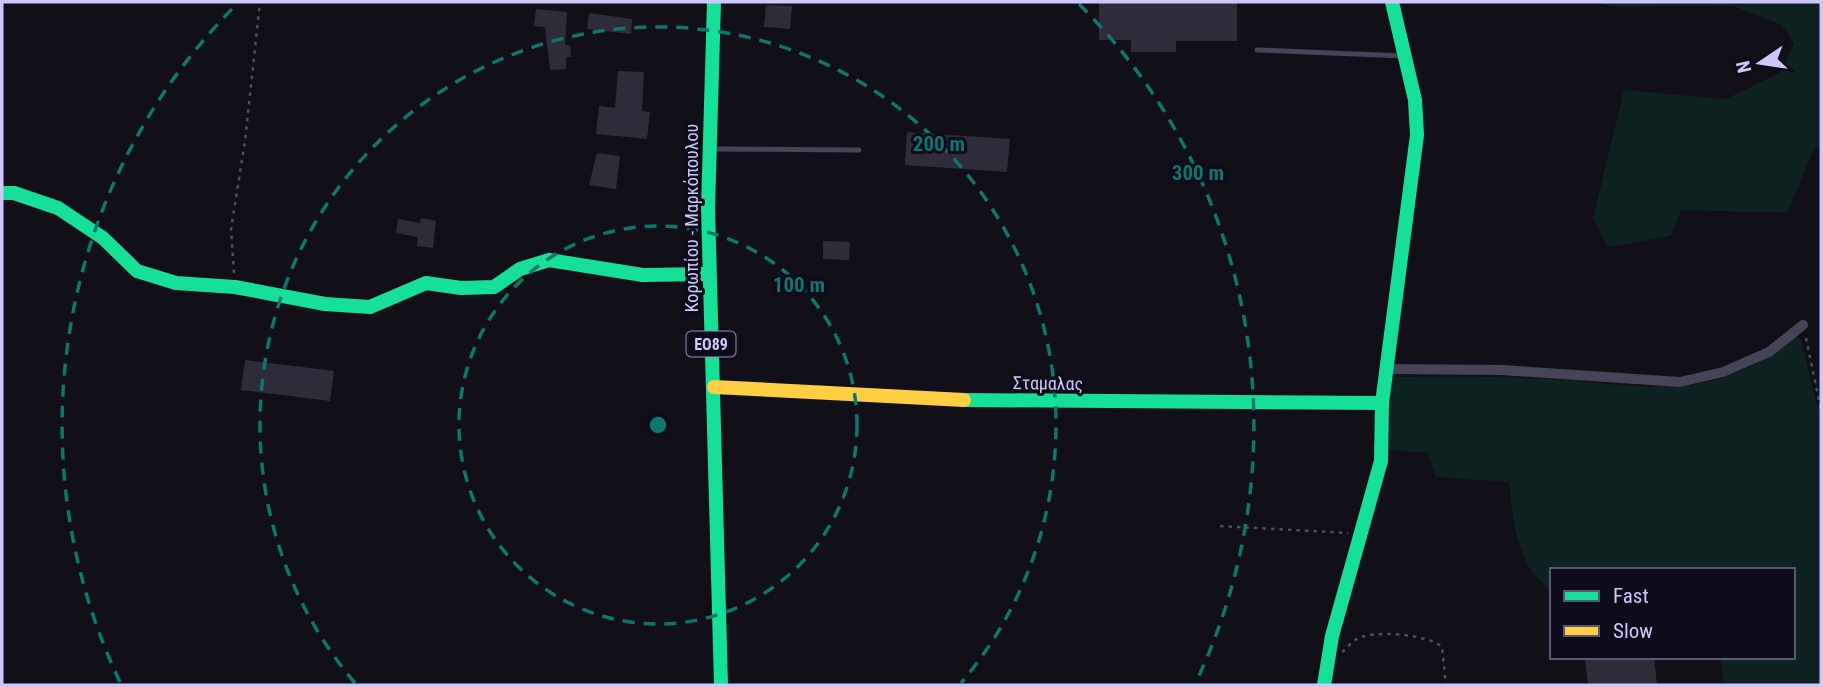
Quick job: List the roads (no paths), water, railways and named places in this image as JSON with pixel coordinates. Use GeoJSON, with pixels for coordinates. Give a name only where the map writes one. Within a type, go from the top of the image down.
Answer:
{"type":"FeatureCollection","features":[{"type":"Feature","properties":{"kind":"street","name":"Κορωπίου - Μαρκόπουλου"},"geometry":{"type":"LineString","coordinates":[[714,2],[708,274],[714,387],[721,685]]}},
{"type":"Feature","properties":{"kind":"street"},"geometry":{"type":"LineString","coordinates":[[1324,685],[1332,636],[1381,461],[1382,403],[1417,135],[1415,100],[1392,2]]}},
{"type":"Feature","properties":{"kind":"street"},"geometry":{"type":"LineString","coordinates":[[2,193],[14,193],[58,208],[103,238],[137,271],[176,283],[235,287],[325,304],[370,307],[426,283],[461,288],[494,286],[520,269],[549,260],[643,275],[708,274]]}},
{"type":"Feature","properties":{"kind":"street"},"geometry":{"type":"LineString","coordinates":[[1387,369],[1502,370],[1680,382],[1723,372],[1769,352],[1802,325]]}},
{"type":"Feature","properties":{"kind":"street","name":"Σταμαλας"},"geometry":{"type":"LineString","coordinates":[[714,387],[1003,401],[1382,403]]}},
{"type":"Feature","properties":{"kind":"lane"},"geometry":{"type":"LineString","coordinates":[[1258,50],[1404,56]]}},
{"type":"Feature","properties":{"kind":"lane"},"geometry":{"type":"LineString","coordinates":[[709,149],[859,150]]}}]}
